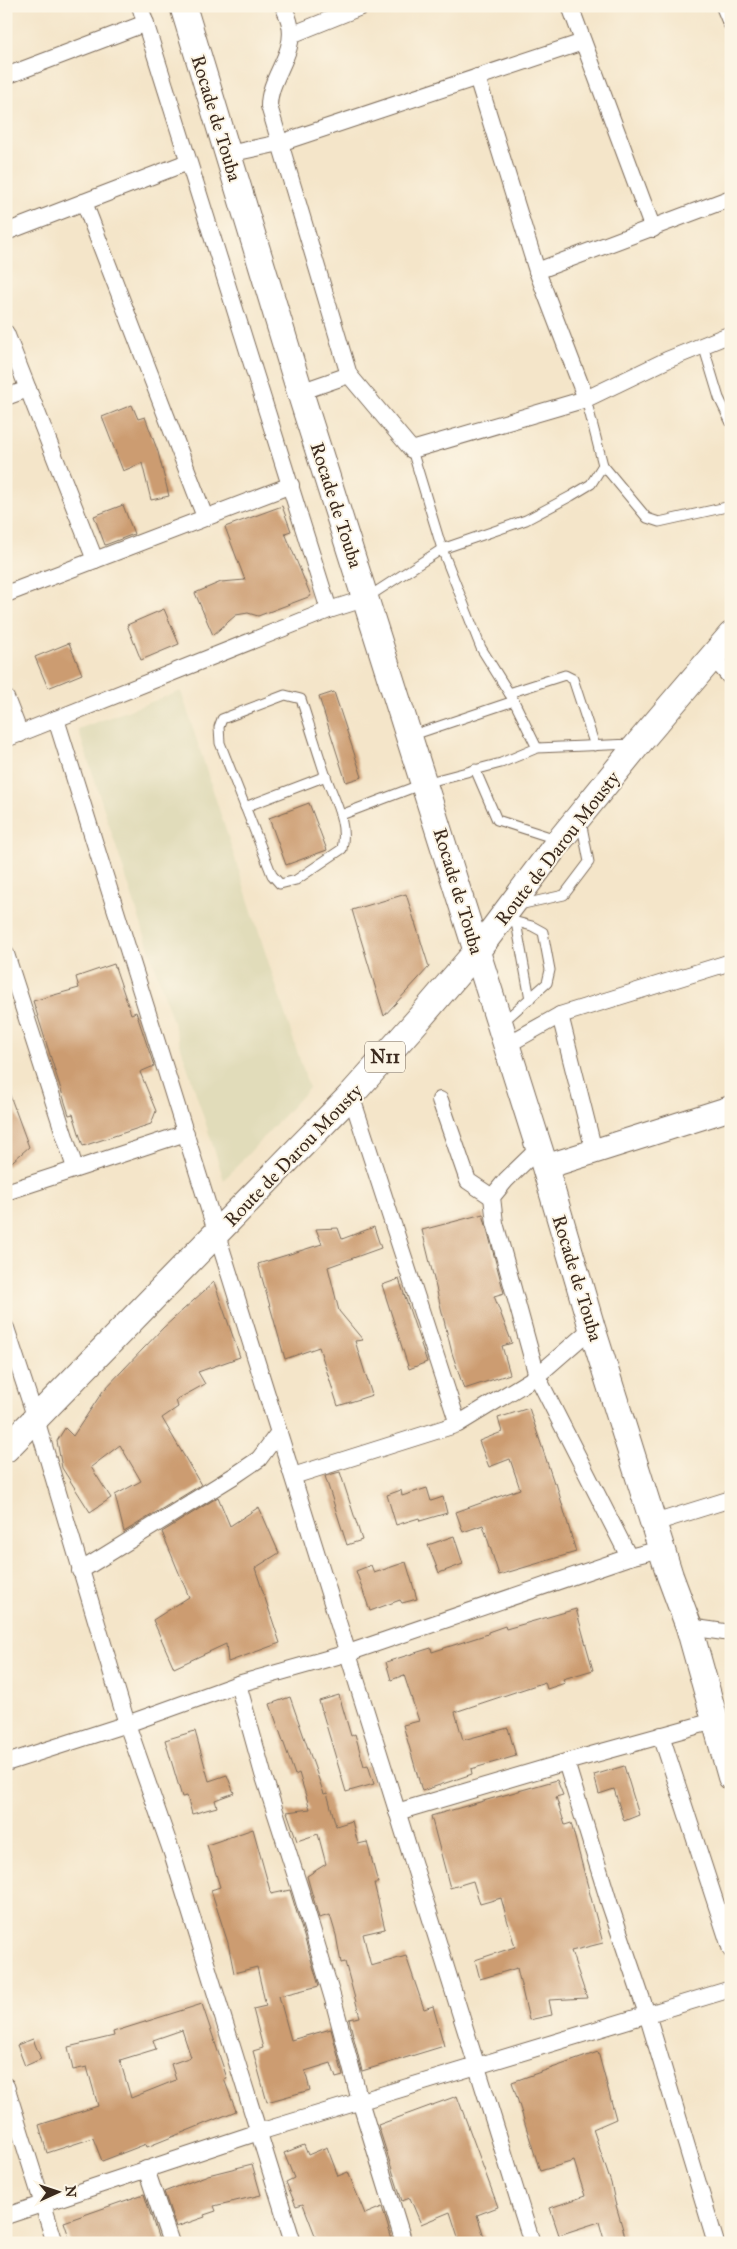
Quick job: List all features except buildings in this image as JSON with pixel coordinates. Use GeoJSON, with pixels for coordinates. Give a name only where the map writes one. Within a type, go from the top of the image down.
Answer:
{"type":"FeatureCollection","features":[{"type":"Feature","properties":{"kind":"main road","name":"Rocade de Touba"},"geometry":{"type":"LineString","coordinates":[[183,6],[300,392],[367,598],[502,1036],[542,1158],[592,1328],[670,1576],[689,1627],[731,1777]]}},
{"type":"Feature","properties":{"kind":"main road","name":"Route de Darou Mousty"},"geometry":{"type":"LineString","coordinates":[[6,1449],[351,1095],[510,915],[560,840],[638,744],[731,635]]}},
{"type":"Feature","properties":{"kind":"street"},"geometry":{"type":"LineString","coordinates":[[140,6],[330,610]]}},
{"type":"Feature","properties":{"kind":"street"},"geometry":{"type":"LineString","coordinates":[[284,6],[290,25],[289,49],[270,92],[269,106],[349,375],[412,450],[586,399],[731,334]]}},
{"type":"Feature","properties":{"kind":"street"},"geometry":{"type":"LineString","coordinates":[[291,34],[363,6]]}},
{"type":"Feature","properties":{"kind":"street"},"geometry":{"type":"LineString","coordinates":[[570,6],[653,229]]}},
{"type":"Feature","properties":{"kind":"street"},"geometry":{"type":"LineString","coordinates":[[724,6],[731,23]]}},
{"type":"Feature","properties":{"kind":"street"},"geometry":{"type":"LineString","coordinates":[[6,76],[146,23]]}},
{"type":"Feature","properties":{"kind":"street"},"geometry":{"type":"LineString","coordinates":[[228,154],[280,143],[582,42]]}},
{"type":"Feature","properties":{"kind":"street"},"geometry":{"type":"LineString","coordinates":[[477,77],[537,271],[586,399]]}},
{"type":"Feature","properties":{"kind":"street"},"geometry":{"type":"LineString","coordinates":[[6,232],[188,162]]}},
{"type":"Feature","properties":{"kind":"street"},"geometry":{"type":"LineString","coordinates":[[537,271],[653,229],[731,198]]}},
{"type":"Feature","properties":{"kind":"street"},"geometry":{"type":"LineString","coordinates":[[84,202],[205,517]]}},
{"type":"Feature","properties":{"kind":"street"},"geometry":{"type":"LineString","coordinates":[[6,333],[95,560]]}},
{"type":"Feature","properties":{"kind":"street"},"geometry":{"type":"LineString","coordinates":[[300,392],[349,375]]}},
{"type":"Feature","properties":{"kind":"street"},"geometry":{"type":"LineString","coordinates":[[6,397],[28,389]]}},
{"type":"Feature","properties":{"kind":"street"},"geometry":{"type":"LineString","coordinates":[[6,594],[291,485]]}},
{"type":"Feature","properties":{"kind":"street"},"geometry":{"type":"LineString","coordinates":[[6,698],[13,736],[330,610],[367,598]]}},
{"type":"Feature","properties":{"kind":"street"},"geometry":{"type":"LineString","coordinates":[[712,656],[731,678]]}},
{"type":"Feature","properties":{"kind":"street"},"geometry":{"type":"LineString","coordinates":[[56,719],[532,2243]]}},
{"type":"Feature","properties":{"kind":"street"},"geometry":{"type":"LineString","coordinates":[[6,954],[75,1168]]}},
{"type":"Feature","properties":{"kind":"street"},"geometry":{"type":"LineString","coordinates":[[502,1036],[560,1015],[731,962]]}},
{"type":"Feature","properties":{"kind":"street"},"geometry":{"type":"LineString","coordinates":[[560,1015],[594,1151]]}},
{"type":"Feature","properties":{"kind":"street"},"geometry":{"type":"LineString","coordinates":[[351,1095],[458,1424]]}},
{"type":"Feature","properties":{"kind":"street"},"geometry":{"type":"LineString","coordinates":[[440,1100],[468,1181],[481,1192],[492,1197]]}},
{"type":"Feature","properties":{"kind":"street"},"geometry":{"type":"LineString","coordinates":[[629,1557],[537,1376],[495,1223],[492,1197],[506,1180],[542,1158],[594,1151],[730,1111]]}},
{"type":"Feature","properties":{"kind":"street"},"geometry":{"type":"LineString","coordinates":[[6,1192],[186,1133]]}},
{"type":"Feature","properties":{"kind":"street"},"geometry":{"type":"LineString","coordinates":[[6,1328],[36,1419],[127,1724],[172,1853],[293,2243]]}},
{"type":"Feature","properties":{"kind":"street"},"geometry":{"type":"LineString","coordinates":[[293,1476],[458,1424],[537,1376],[592,1328]]}},
{"type":"Feature","properties":{"kind":"street"},"geometry":{"type":"LineString","coordinates":[[80,1571],[259,1459],[279,1432]]}},
{"type":"Feature","properties":{"kind":"street"},"geometry":{"type":"LineString","coordinates":[[654,1523],[731,1499]]}},
{"type":"Feature","properties":{"kind":"street"},"geometry":{"type":"LineString","coordinates":[[6,1763],[127,1724],[238,1684],[348,1653],[629,1557],[662,1550]]}},
{"type":"Feature","properties":{"kind":"street"},"geometry":{"type":"LineString","coordinates":[[689,1627],[731,1633]]}},
{"type":"Feature","properties":{"kind":"street"},"geometry":{"type":"LineString","coordinates":[[238,1684],[263,1774],[333,1999],[360,2101],[404,2243]]}},
{"type":"Feature","properties":{"kind":"street"},"geometry":{"type":"LineString","coordinates":[[398,1812],[566,1762],[714,1721]]}},
{"type":"Feature","properties":{"kind":"street"},"geometry":{"type":"LineString","coordinates":[[661,1735],[731,1950]]}},
{"type":"Feature","properties":{"kind":"street"},"geometry":{"type":"LineString","coordinates":[[566,1762],[609,1902],[647,2014],[716,2243]]}},
{"type":"Feature","properties":{"kind":"street"},"geometry":{"type":"LineString","coordinates":[[6,2216],[259,2132],[731,1989]]}},
{"type":"Feature","properties":{"kind":"street"},"geometry":{"type":"LineString","coordinates":[[6,2086],[55,2243]]}},
{"type":"Feature","properties":{"kind":"street"},"geometry":{"type":"LineString","coordinates":[[146,2169],[171,2243]]}},
{"type":"Feature","properties":{"kind":"lane"},"geometry":{"type":"LineString","coordinates":[[703,345],[719,398],[731,423]]}},
{"type":"Feature","properties":{"kind":"lane"},"geometry":{"type":"LineString","coordinates":[[586,399],[603,464],[647,518],[659,522],[731,506]]}},
{"type":"Feature","properties":{"kind":"lane"},"geometry":{"type":"LineString","coordinates":[[412,450],[442,549],[480,648],[512,697],[537,748]]}},
{"type":"Feature","properties":{"kind":"lane"},"geometry":{"type":"LineString","coordinates":[[367,598],[442,549],[526,520],[591,484],[603,464]]}},
{"type":"Feature","properties":{"kind":"lane"},"geometry":{"type":"LineString","coordinates":[[410,736],[565,675],[572,679],[595,746]]}},
{"type":"Feature","properties":{"kind":"lane"},"geometry":{"type":"LineString","coordinates":[[285,695],[301,700],[341,815],[345,836],[342,850],[296,880],[280,884],[272,875],[245,807],[220,743],[219,728],[222,719],[285,695]]}},
{"type":"Feature","properties":{"kind":"lane"},"geometry":{"type":"LineString","coordinates":[[341,815],[425,784],[501,763],[537,748],[638,744]]}},
{"type":"Feature","properties":{"kind":"lane"},"geometry":{"type":"LineString","coordinates":[[475,769],[497,820],[560,840]]}},
{"type":"Feature","properties":{"kind":"lane"},"geometry":{"type":"LineString","coordinates":[[245,807],[326,776]]}},
{"type":"Feature","properties":{"kind":"lane"},"geometry":{"type":"LineString","coordinates":[[510,915],[564,895],[589,862],[580,816]]}},
{"type":"Feature","properties":{"kind":"lane"},"geometry":{"type":"LineString","coordinates":[[510,915],[530,998]]}},
{"type":"Feature","properties":{"kind":"lane"},"geometry":{"type":"LineString","coordinates":[[502,1036],[530,998],[547,983],[550,970],[543,932],[510,915]]}},
{"type":"Feature","properties":{"kind":"shaded area"},"geometry":{"type":"Polygon","coordinates":[[[181,691],[309,1088],[224,1180],[78,729],[181,691]]]}}]}
